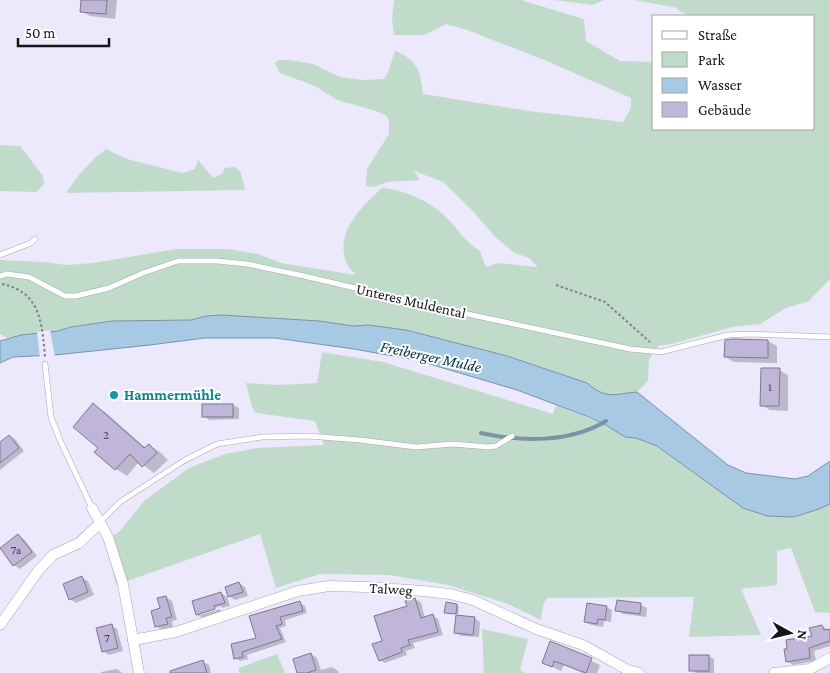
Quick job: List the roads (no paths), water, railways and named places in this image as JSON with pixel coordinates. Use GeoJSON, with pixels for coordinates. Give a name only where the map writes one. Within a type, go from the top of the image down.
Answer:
{"type":"FeatureCollection","features":[{"type":"Feature","properties":{"kind":"street"},"geometry":{"type":"LineString","coordinates":[[92,508],[99,524],[108,537],[123,584],[139,673]]}},
{"type":"Feature","properties":{"kind":"street"},"geometry":{"type":"LineString","coordinates":[[0,624],[38,571],[53,554],[79,543],[99,524]]}},
{"type":"Feature","properties":{"kind":"street","name":"Talweg"},"geometry":{"type":"LineString","coordinates":[[133,640],[176,632],[298,590],[329,586],[366,587],[450,594],[473,600],[536,628],[583,645],[621,666],[639,673]]}},
{"type":"Feature","properties":{"kind":"street"},"geometry":{"type":"LineString","coordinates":[[774,673],[810,671],[830,658]]}},
{"type":"Feature","properties":{"kind":"lane"},"geometry":{"type":"LineString","coordinates":[[0,255],[31,243],[35,239]]}},
{"type":"Feature","properties":{"kind":"lane","name":"Unteres Muldental"},"geometry":{"type":"LineString","coordinates":[[0,276],[7,274],[28,277],[65,296],[76,296],[108,288],[178,261],[217,261],[239,263],[304,276],[630,349],[661,352],[728,335],[830,337]]}},
{"type":"Feature","properties":{"kind":"lane"},"geometry":{"type":"LineString","coordinates":[[45,364],[51,416],[59,438],[92,508]]}},
{"type":"Feature","properties":{"kind":"lane"},"geometry":{"type":"LineString","coordinates":[[99,524],[120,502],[185,460],[217,444],[262,437],[308,436],[416,447],[454,444],[496,446],[512,436]]}},
{"type":"Feature","properties":{"kind":"water","name":"Freiberger Mulde"},"geometry":{"type":"Polygon","coordinates":[[[222,315],[319,321],[406,330],[507,356],[587,383],[606,394],[616,395],[637,392],[728,465],[746,473],[795,479],[808,476],[830,461],[830,504],[794,517],[767,516],[743,508],[657,446],[636,438],[625,437],[589,417],[517,390],[416,360],[354,349],[275,338],[205,338],[55,355],[13,357],[0,363],[0,341],[21,335],[58,331],[71,327],[112,321],[191,320],[206,316],[222,315]]]}},
{"type":"Feature","properties":{"kind":"waterway"},"geometry":{"type":"LineString","coordinates":[[481,433],[512,438],[545,439],[577,433],[606,421]]}},
{"type":"Feature","properties":{"kind":"place","name":"Hammermühle"},"geometry":{"type":"Point","coordinates":[114,395]}}]}
